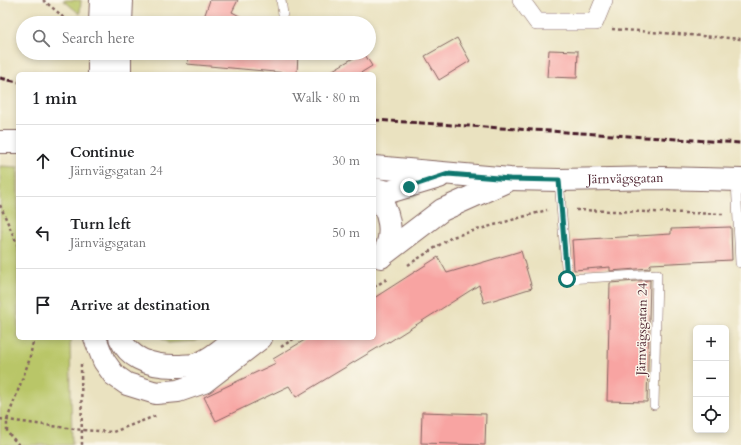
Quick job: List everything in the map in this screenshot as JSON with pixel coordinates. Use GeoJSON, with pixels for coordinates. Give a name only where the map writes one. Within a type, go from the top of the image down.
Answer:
{"type":"FeatureCollection","features":[{"type":"Feature","properties":{"kind":"main road"},"geometry":{"type":"LineString","coordinates":[[100,16],[101,0]]}},
{"type":"Feature","properties":{"kind":"main road"},"geometry":{"type":"LineString","coordinates":[[121,16],[122,0]]}},
{"type":"Feature","properties":{"kind":"main road"},"geometry":{"type":"LineString","coordinates":[[0,142],[16,142]]}},
{"type":"Feature","properties":{"kind":"main road"},"geometry":{"type":"LineString","coordinates":[[376,167],[448,174]]}},
{"type":"Feature","properties":{"kind":"main road","name":"Järnvägsgatan"},"geometry":{"type":"LineString","coordinates":[[376,189],[389,192],[448,174],[510,179],[559,180],[661,178],[738,180]]}},
{"type":"Feature","properties":{"kind":"main road","name":"Järnvägsgatan"},"geometry":{"type":"LineString","coordinates":[[378,260],[442,210],[510,179]]}},
{"type":"Feature","properties":{"kind":"main road"},"geometry":{"type":"LineString","coordinates":[[376,195],[381,200],[387,212],[390,227],[389,242],[378,260]]}},
{"type":"Feature","properties":{"kind":"main road"},"geometry":{"type":"LineString","coordinates":[[96,340],[104,361],[114,375],[127,384],[156,393],[178,391],[204,382],[258,340]]}},
{"type":"Feature","properties":{"kind":"main road"},"geometry":{"type":"LineString","coordinates":[[122,342],[132,355],[144,362],[172,366],[194,365],[222,350],[233,340]]}},
{"type":"Feature","properties":{"kind":"street"},"geometry":{"type":"LineString","coordinates":[[521,0],[537,22],[595,22],[604,0]]}},
{"type":"Feature","properties":{"kind":"lane"},"geometry":{"type":"LineString","coordinates":[[281,0],[283,14]]}},
{"type":"Feature","properties":{"kind":"lane","name":"Järnvägsgatan 24"},"geometry":{"type":"LineString","coordinates":[[559,180],[567,279],[657,274],[654,405]]}},
{"type":"Feature","properties":{"kind":"lane"},"geometry":{"type":"LineString","coordinates":[[738,180],[741,263]]}},
{"type":"Feature","properties":{"kind":"path"},"geometry":{"type":"LineString","coordinates":[[43,0],[48,2],[61,16]]}},
{"type":"Feature","properties":{"kind":"path"},"geometry":{"type":"LineString","coordinates":[[595,22],[608,29],[741,39]]}},
{"type":"Feature","properties":{"kind":"path"},"geometry":{"type":"LineString","coordinates":[[0,205],[16,241]]}},
{"type":"Feature","properties":{"kind":"path"},"geometry":{"type":"LineString","coordinates":[[19,445],[7,432],[7,420],[28,361],[33,340]]}},
{"type":"Feature","properties":{"kind":"path"},"geometry":{"type":"LineString","coordinates":[[81,361],[82,445]]}},
{"type":"Feature","properties":{"kind":"path"},"geometry":{"type":"LineString","coordinates":[[0,419],[82,430],[113,432]]}},
{"type":"Feature","properties":{"kind":"green space"},"geometry":{"type":"Polygon","coordinates":[[[63,0],[81,0],[80,14],[63,0]]]}},
{"type":"Feature","properties":{"kind":"green space"},"geometry":{"type":"Polygon","coordinates":[[[0,166],[16,167],[16,340],[70,340],[72,445],[0,445],[0,166]]]}},
{"type":"Feature","properties":{"kind":"green space"},"geometry":{"type":"Polygon","coordinates":[[[164,340],[198,340],[196,341],[168,343],[164,340]]]}},
{"type":"Feature","properties":{"kind":"building"},"geometry":{"type":"Polygon","coordinates":[[[210,0],[238,0],[232,12],[240,16],[204,16],[210,0]]]}},
{"type":"Feature","properties":{"kind":"building"},"geometry":{"type":"Polygon","coordinates":[[[457,38],[470,61],[439,80],[425,56],[457,38]]]}},
{"type":"Feature","properties":{"kind":"building"},"geometry":{"type":"Polygon","coordinates":[[[549,50],[578,51],[577,78],[547,77],[549,50]]]}},
{"type":"Feature","properties":{"kind":"building"},"geometry":{"type":"Polygon","coordinates":[[[188,60],[298,60],[297,72],[275,72],[187,64],[188,60]]]}},
{"type":"Feature","properties":{"kind":"building"},"geometry":{"type":"Polygon","coordinates":[[[350,60],[368,60],[372,66],[362,72],[329,72],[350,60]]]}},
{"type":"Feature","properties":{"kind":"building"},"geometry":{"type":"Polygon","coordinates":[[[731,227],[732,260],[651,264],[650,268],[610,271],[610,267],[574,270],[572,240],[671,234],[671,229],[731,227]]]}},
{"type":"Feature","properties":{"kind":"building"},"geometry":{"type":"Polygon","coordinates":[[[521,251],[532,288],[484,303],[479,285],[389,342],[296,397],[289,386],[216,421],[204,397],[276,363],[273,359],[305,340],[376,340],[376,297],[438,257],[447,273],[521,251]]]}},
{"type":"Feature","properties":{"kind":"building"},"geometry":{"type":"Polygon","coordinates":[[[650,280],[647,402],[607,401],[610,283],[650,280]]]}},
{"type":"Feature","properties":{"kind":"building"},"geometry":{"type":"Polygon","coordinates":[[[422,412],[486,414],[485,445],[421,443],[422,412]]]}},
{"type":"Feature","properties":{"kind":"railway"},"geometry":{"type":"LineString","coordinates":[[0,78],[16,82]]}},
{"type":"Feature","properties":{"kind":"railway"},"geometry":{"type":"LineString","coordinates":[[376,120],[741,143]]}},
{"type":"Feature","properties":{"kind":"route"},"geometry":{"type":"LineString","coordinates":[[409,187],[448,174],[510,179],[559,180],[567,279]]}}]}
